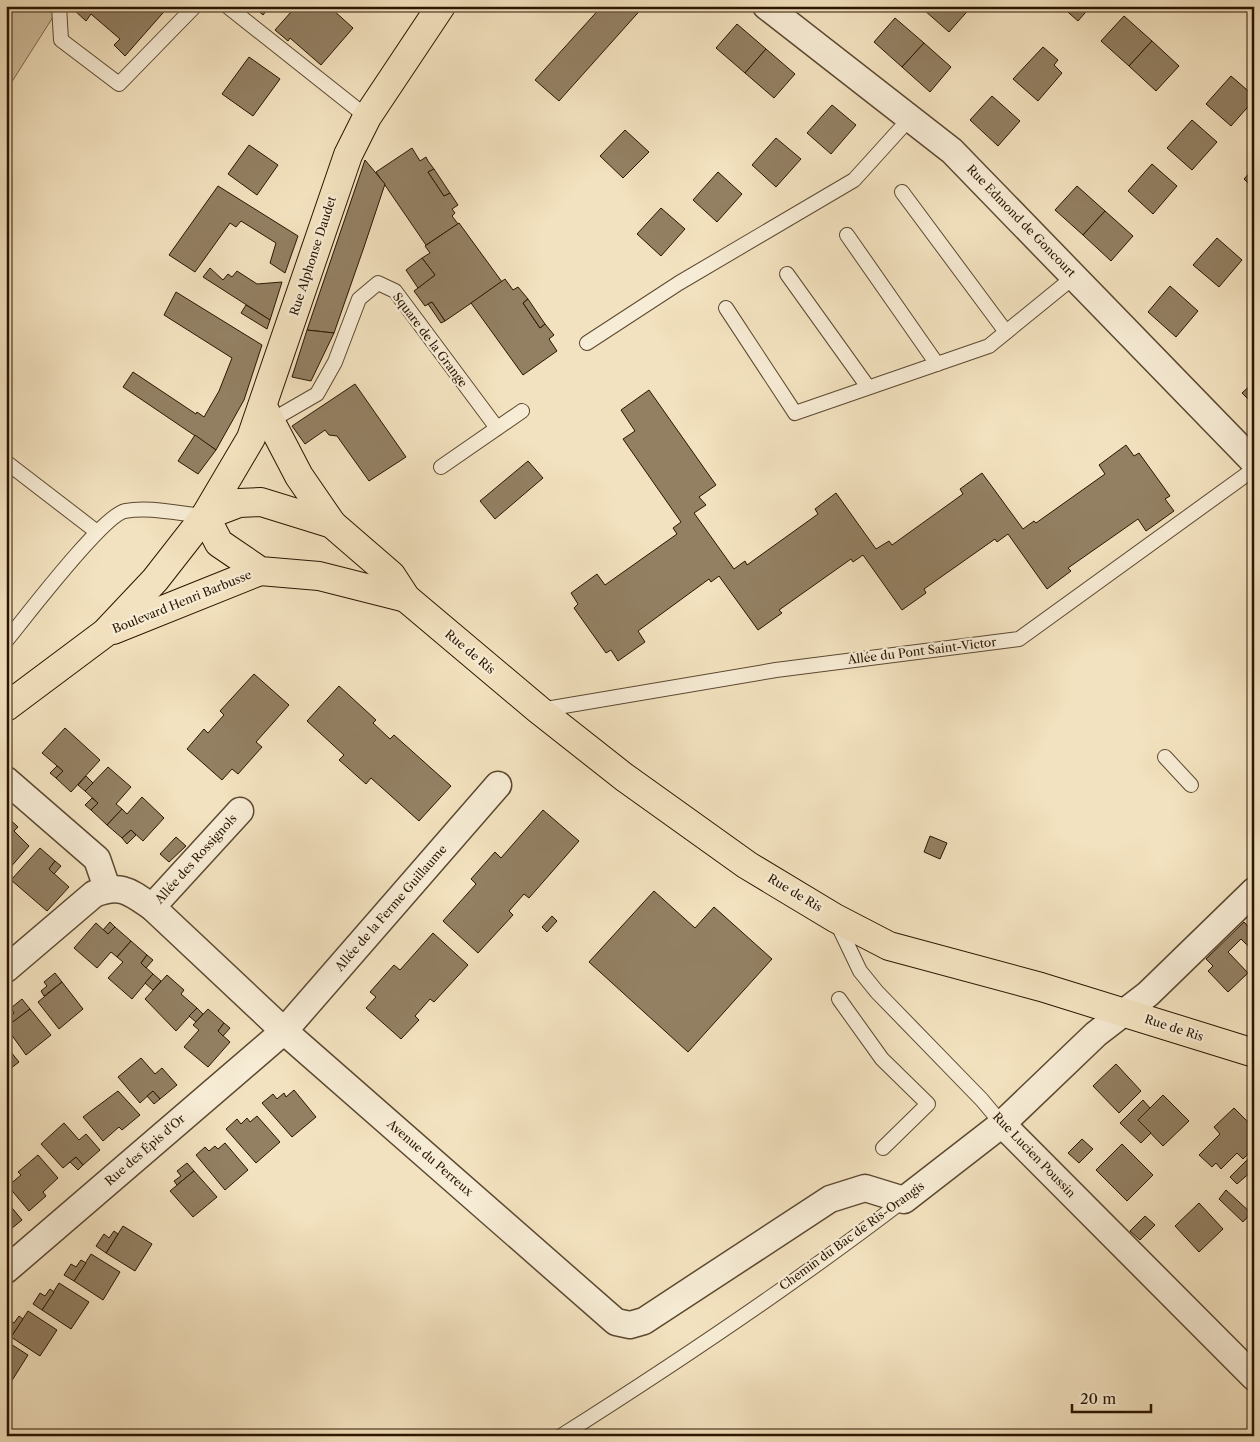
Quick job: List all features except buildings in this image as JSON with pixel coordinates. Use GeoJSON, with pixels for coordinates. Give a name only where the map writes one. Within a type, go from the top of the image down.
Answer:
{"type":"FeatureCollection","features":[{"type":"Feature","properties":{"kind":"main road","name":"Rue Alphonse Daudet"},"geometry":{"type":"LineString","coordinates":[[205,516],[267,413],[331,199],[348,155],[367,117],[441,6]]}},
{"type":"Feature","properties":{"kind":"main road","name":"Rue de Ris"},"geometry":{"type":"LineString","coordinates":[[267,413],[299,476],[332,524],[391,575],[406,598],[539,710],[624,778],[747,865],[835,918],[889,946],[1124,1012],[1254,1053]]}},
{"type":"Feature","properties":{"kind":"main road","name":"Rue de Ris"},"geometry":{"type":"LineString","coordinates":[[332,524],[261,502],[238,503],[205,516],[219,543],[260,571],[319,576],[406,598]]}},
{"type":"Feature","properties":{"kind":"main road","name":"Boulevard Henri Barbusse"},"geometry":{"type":"LineString","coordinates":[[6,707],[105,633],[156,580],[205,516]]}},
{"type":"Feature","properties":{"kind":"main road","name":"Boulevard Henri Barbusse"},"geometry":{"type":"LineString","coordinates":[[105,633],[260,571]]}},
{"type":"Feature","properties":{"kind":"street","name":"Rue Edmond de Goncourt"},"geometry":{"type":"LineString","coordinates":[[766,6],[911,117],[952,151],[1254,462]]}},
{"type":"Feature","properties":{"kind":"street"},"geometry":{"type":"LineString","coordinates":[[6,780],[97,859],[107,888],[94,894],[6,969]]}},
{"type":"Feature","properties":{"kind":"street","name":"Allée de la Ferme Guillaume"},"geometry":{"type":"LineString","coordinates":[[284,1030],[498,785]]}},
{"type":"Feature","properties":{"kind":"street","name":"Allée des Rossignols"},"geometry":{"type":"LineString","coordinates":[[152,906],[240,811]]}},
{"type":"Feature","properties":{"kind":"street","name":"Avenue du Perreux"},"geometry":{"type":"LineString","coordinates":[[107,888],[129,891],[152,906],[284,1030],[616,1322],[630,1326],[644,1321],[830,1199],[865,1188],[904,1200]]}},
{"type":"Feature","properties":{"kind":"street","name":"Chemin du Bac de Ris-Orangis"},"geometry":{"type":"LineString","coordinates":[[904,1200],[1002,1124],[1096,1034],[1148,994],[1254,891]]}},
{"type":"Feature","properties":{"kind":"street","name":"Rue des Épis d'Or"},"geometry":{"type":"LineString","coordinates":[[6,1270],[284,1030]]}},
{"type":"Feature","properties":{"kind":"street","name":"Rue Lucien Poussin"},"geometry":{"type":"LineString","coordinates":[[1002,1124],[1254,1377]]}},
{"type":"Feature","properties":{"kind":"lane"},"geometry":{"type":"LineString","coordinates":[[59,6],[61,40],[119,84],[195,6]]}},
{"type":"Feature","properties":{"kind":"lane"},"geometry":{"type":"LineString","coordinates":[[227,6],[367,117]]}},
{"type":"Feature","properties":{"kind":"lane"},"geometry":{"type":"LineString","coordinates":[[587,343],[679,283],[854,180],[911,117]]}},
{"type":"Feature","properties":{"kind":"lane"},"geometry":{"type":"LineString","coordinates":[[902,192],[1006,332]]}},
{"type":"Feature","properties":{"kind":"lane"},"geometry":{"type":"LineString","coordinates":[[847,235],[937,364]]}},
{"type":"Feature","properties":{"kind":"lane"},"geometry":{"type":"LineString","coordinates":[[787,274],[868,387]]}},
{"type":"Feature","properties":{"kind":"lane"},"geometry":{"type":"LineString","coordinates":[[726,308],[794,412],[989,346],[1075,276]]}},
{"type":"Feature","properties":{"kind":"lane","name":"Square de la Grange"},"geometry":{"type":"LineString","coordinates":[[267,413],[317,394],[335,362],[359,299],[378,283],[395,291],[496,428]]}},
{"type":"Feature","properties":{"kind":"lane"},"geometry":{"type":"LineString","coordinates":[[441,467],[522,410]]}},
{"type":"Feature","properties":{"kind":"lane"},"geometry":{"type":"LineString","coordinates":[[6,462],[97,532]]}},
{"type":"Feature","properties":{"kind":"lane","name":"Allée du Pont Saint-Victor"},"geometry":{"type":"LineString","coordinates":[[539,710],[776,670],[1019,639],[1254,469]]}},
{"type":"Feature","properties":{"kind":"lane"},"geometry":{"type":"LineString","coordinates":[[6,641],[97,532],[122,512],[138,510],[205,516]]}},
{"type":"Feature","properties":{"kind":"lane"},"geometry":{"type":"LineString","coordinates":[[1165,757],[1191,785]]}},
{"type":"Feature","properties":{"kind":"lane","name":"Rue Lucien Poussin"},"geometry":{"type":"LineString","coordinates":[[835,918],[860,971],[877,992],[982,1100],[1002,1124]]}},
{"type":"Feature","properties":{"kind":"lane"},"geometry":{"type":"LineString","coordinates":[[839,999],[882,1059],[928,1104],[883,1148]]}},
{"type":"Feature","properties":{"kind":"lane","name":"Chemin du Bac de Ris-Orangis"},"geometry":{"type":"LineString","coordinates":[[561,1436],[621,1398],[840,1248],[904,1200]]}},
{"type":"Feature","properties":{"kind":"shaded area"},"geometry":{"type":"Polygon","coordinates":[[[6,6],[60,6],[6,91],[6,6]]]}}]}
